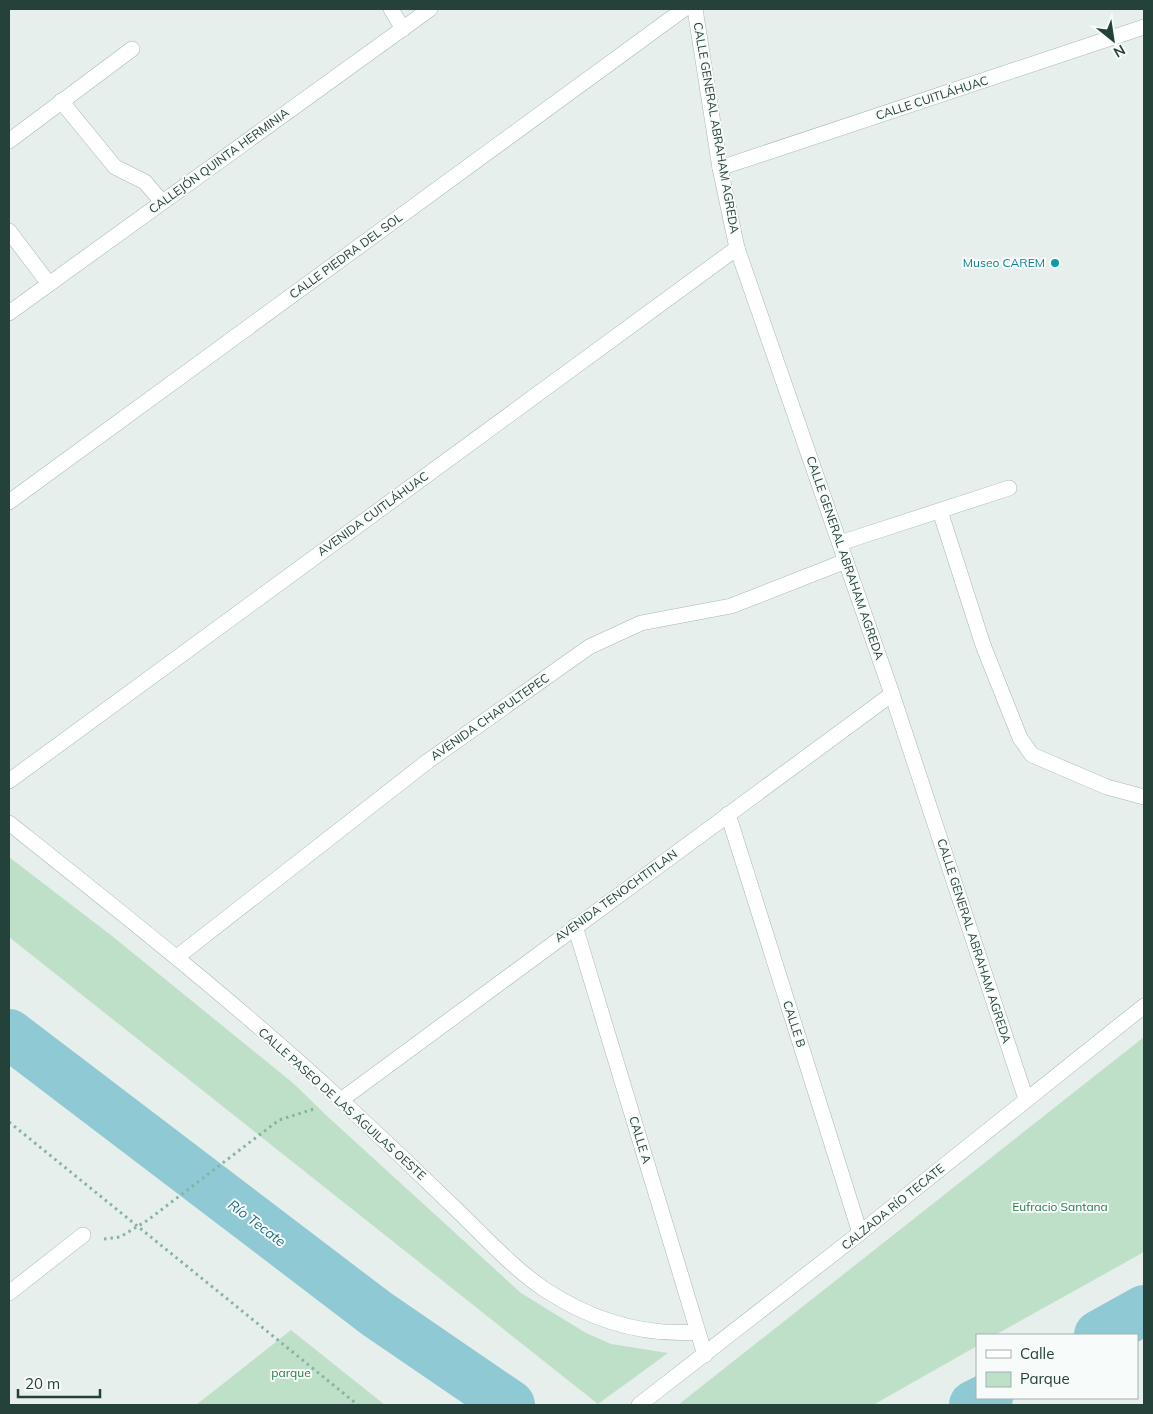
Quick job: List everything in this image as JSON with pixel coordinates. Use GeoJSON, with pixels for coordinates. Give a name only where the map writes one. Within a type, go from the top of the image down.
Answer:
{"type":"FeatureCollection","features":[{"type":"Feature","properties":{"kind":"street"},"geometry":{"type":"LineString","coordinates":[[390,9],[403,29]]}},
{"type":"Feature","properties":{"kind":"street","name":"CALLEJÓN QUINTA HERMINIA"},"geometry":{"type":"LineString","coordinates":[[9,313],[430,9]]}},
{"type":"Feature","properties":{"kind":"street","name":"CALLE PIEDRA DEL SOL"},"geometry":{"type":"LineString","coordinates":[[9,502],[684,9]]}},
{"type":"Feature","properties":{"kind":"street","name":"CALLE GENERAL ABRAHAM AGREDA"},"geometry":{"type":"LineString","coordinates":[[695,9],[720,168],[737,248],[892,694],[1026,1099]]}},
{"type":"Feature","properties":{"kind":"street","name":"CALLE CUITLÁHUAC"},"geometry":{"type":"LineString","coordinates":[[720,168],[1144,27]]}},
{"type":"Feature","properties":{"kind":"street"},"geometry":{"type":"LineString","coordinates":[[9,141],[132,49]]}},
{"type":"Feature","properties":{"kind":"street"},"geometry":{"type":"LineString","coordinates":[[61,101],[115,167],[145,182],[162,202]]}},
{"type":"Feature","properties":{"kind":"street"},"geometry":{"type":"LineString","coordinates":[[9,231],[48,284]]}},
{"type":"Feature","properties":{"kind":"street","name":"AVENIDA CUITLÁHUAC"},"geometry":{"type":"LineString","coordinates":[[9,781],[737,248]]}},
{"type":"Feature","properties":{"kind":"street"},"geometry":{"type":"LineString","coordinates":[[840,543],[1009,488]]}},
{"type":"Feature","properties":{"kind":"street"},"geometry":{"type":"LineString","coordinates":[[940,510],[983,645],[1020,738],[1032,755],[1107,787],[1144,797]]}},
{"type":"Feature","properties":{"kind":"street","name":"AVENIDA CHAPULTEPEC"},"geometry":{"type":"LineString","coordinates":[[177,957],[428,761],[589,647],[641,623],[731,606],[846,561]]}},
{"type":"Feature","properties":{"kind":"street","name":"AVENIDA TENOCHTITLAN"},"geometry":{"type":"LineString","coordinates":[[341,1100],[892,694]]}},
{"type":"Feature","properties":{"kind":"street","name":"CALLE B"},"geometry":{"type":"LineString","coordinates":[[728,814],[860,1233]]}},
{"type":"Feature","properties":{"kind":"street","name":"CALLE PASEO DE LAS ÁGUILAS OESTE"},"geometry":{"type":"LineString","coordinates":[[9,824],[177,957],[341,1100],[511,1263],[544,1289],[573,1306],[607,1321],[668,1334],[697,1332]]}},
{"type":"Feature","properties":{"kind":"street","name":"CALLE A"},"geometry":{"type":"LineString","coordinates":[[575,926],[705,1354]]}},
{"type":"Feature","properties":{"kind":"street","name":"CALZADA RÍO TECATE"},"geometry":{"type":"LineString","coordinates":[[639,1405],[860,1233],[1144,1006]]}},
{"type":"Feature","properties":{"kind":"street"},"geometry":{"type":"LineString","coordinates":[[9,1293],[84,1235]]}},
{"type":"Feature","properties":{"kind":"path"},"geometry":{"type":"LineString","coordinates":[[84,1235],[106,1240],[120,1237],[148,1220],[279,1120],[341,1100]]}},
{"type":"Feature","properties":{"kind":"path"},"geometry":{"type":"LineString","coordinates":[[9,1122],[358,1405]]}},
{"type":"Feature","properties":{"kind":"green space"},"geometry":{"type":"Polygon","coordinates":[[[9,857],[112,936],[293,1083],[521,1293],[586,1333],[611,1344],[668,1353],[598,1404],[9,937],[9,857]]]}},
{"type":"Feature","properties":{"kind":"green space","name":"Eufracio Santana"},"geometry":{"type":"Polygon","coordinates":[[[1144,1037],[1144,1252],[997,1334],[976,1334],[976,1347],[873,1405],[678,1405],[1144,1037]]]}},
{"type":"Feature","properties":{"kind":"green space","name":"parque"},"geometry":{"type":"Polygon","coordinates":[[[291,1330],[385,1405],[196,1405],[291,1330]]]}},
{"type":"Feature","properties":{"kind":"waterway","name":"Río Tecate"},"geometry":{"type":"LineString","coordinates":[[9,1034],[377,1314],[510,1405]]}},
{"type":"Feature","properties":{"kind":"waterway","name":"Río Tecate"},"geometry":{"type":"LineString","coordinates":[[1101,1334],[1144,1310]]}},
{"type":"Feature","properties":{"kind":"waterway","name":"Río Tecate"},"geometry":{"type":"LineString","coordinates":[[974,1405],[986,1399]]}},
{"type":"Feature","properties":{"kind":"place","name":"Museo CAREM"},"geometry":{"type":"Point","coordinates":[1055,263]}}]}
